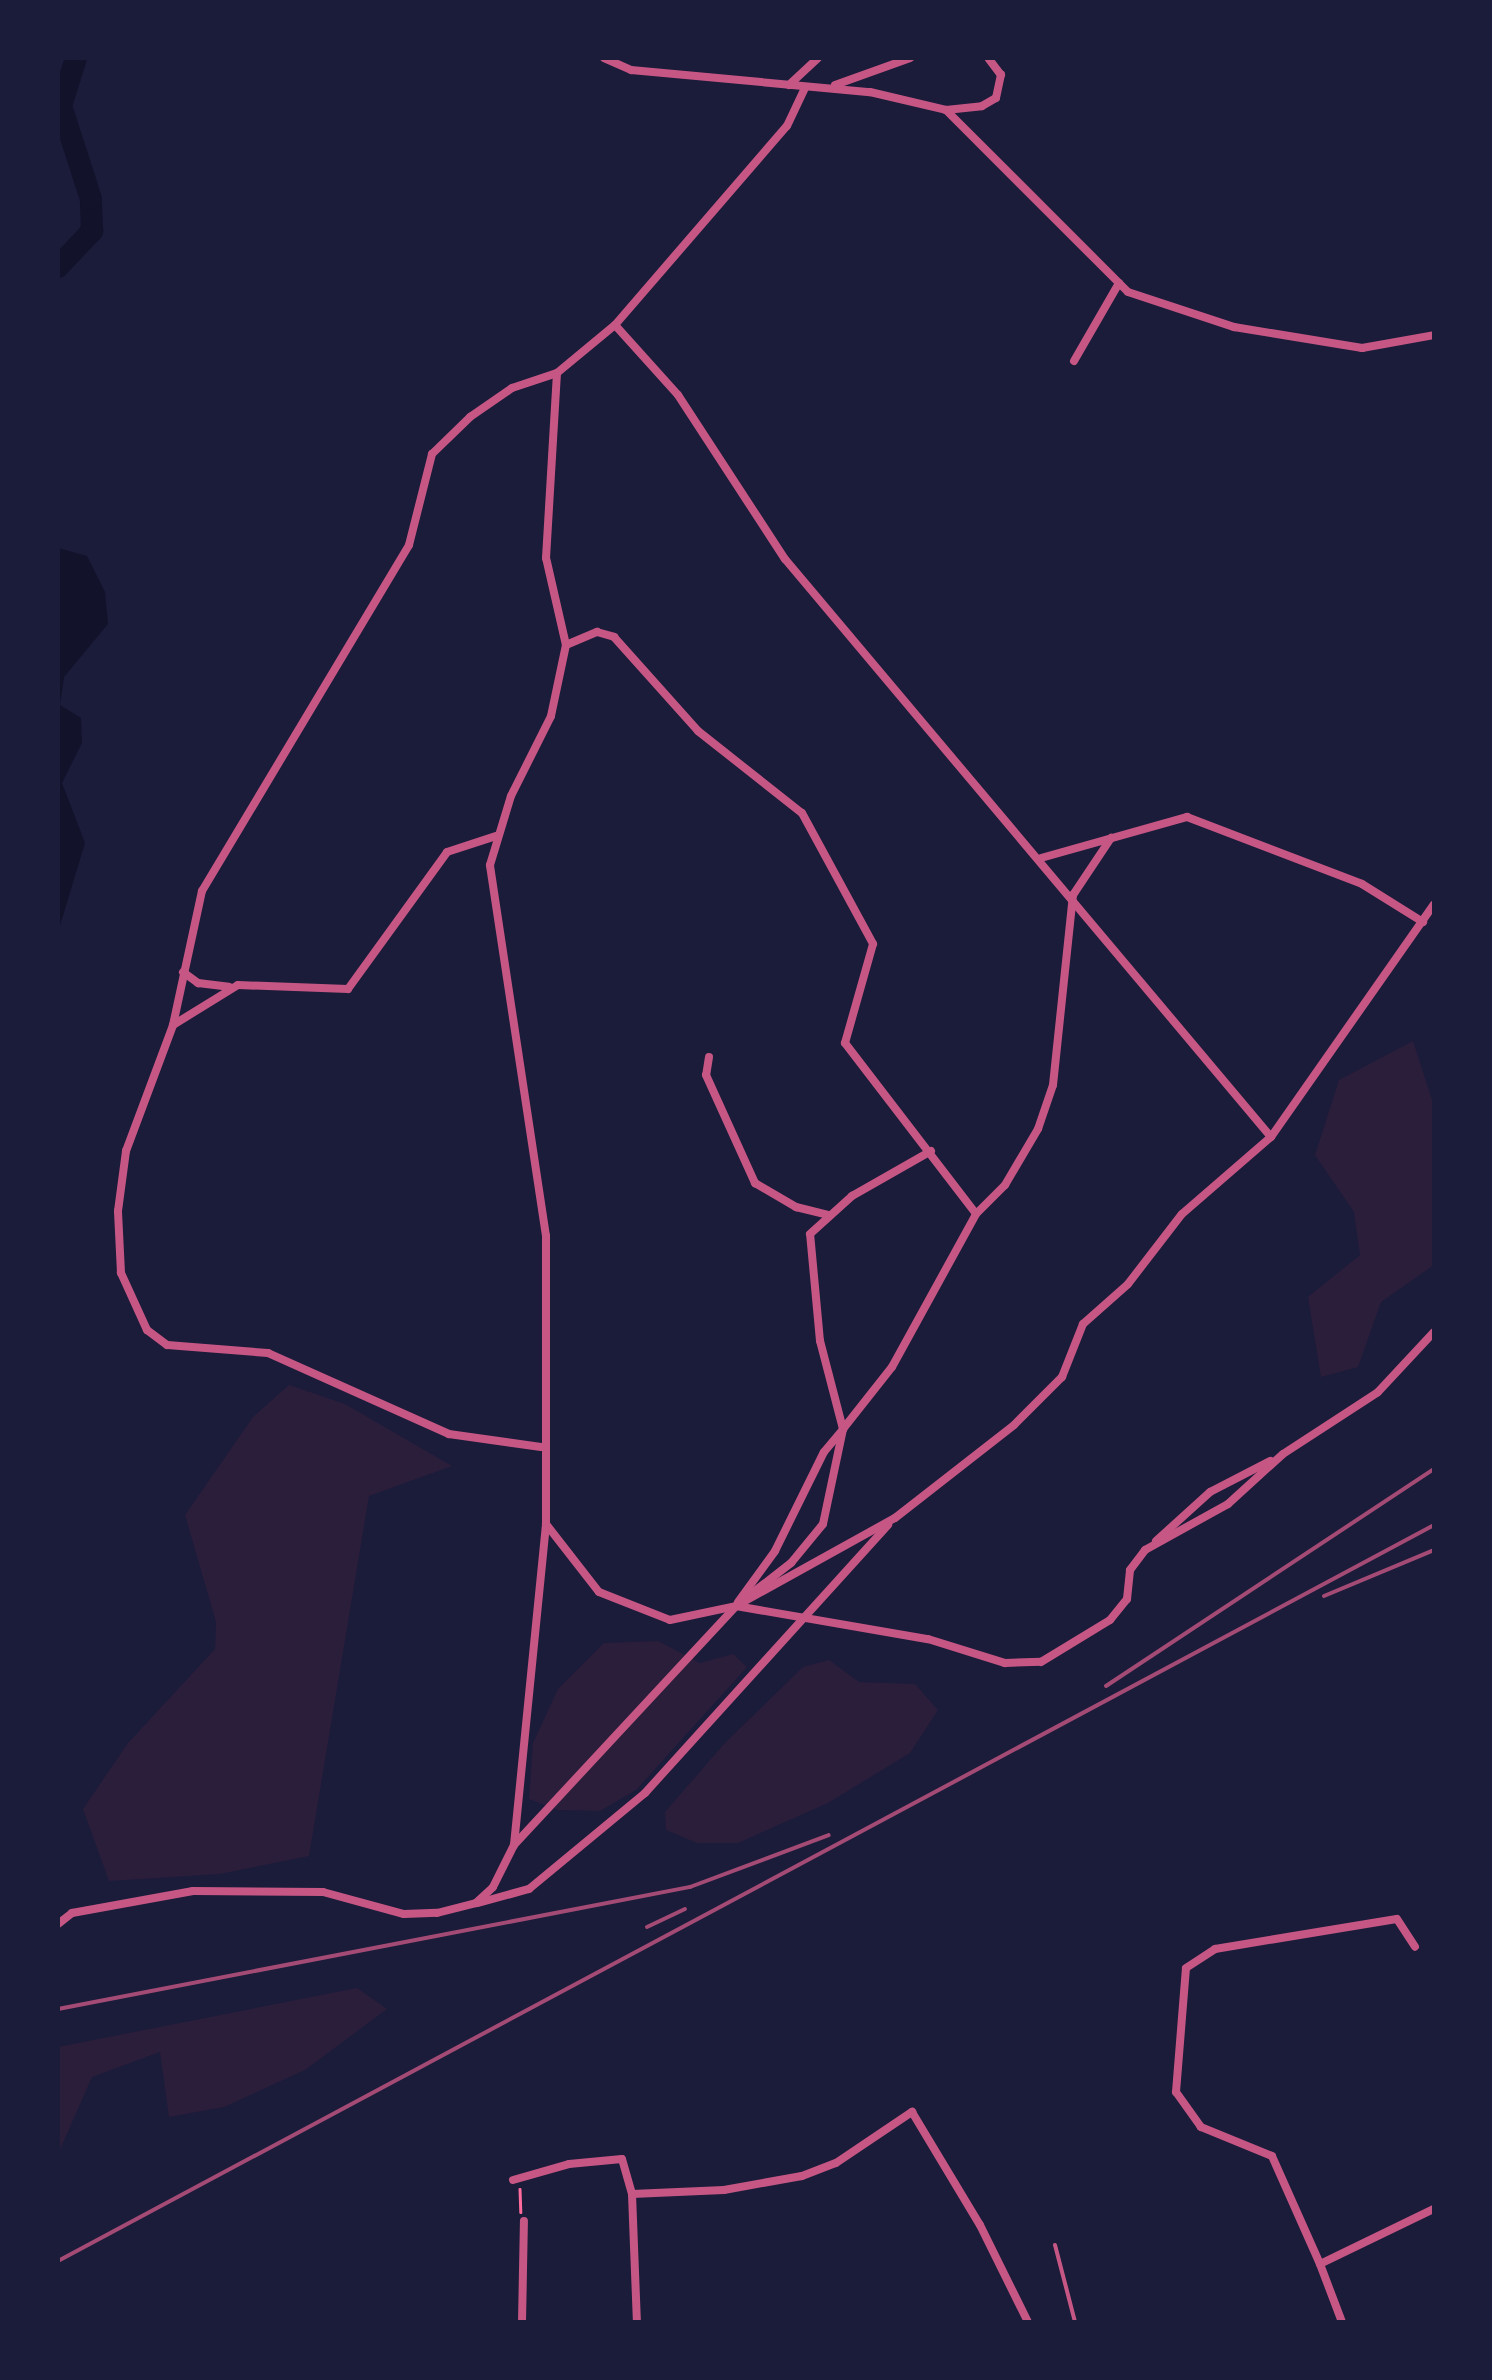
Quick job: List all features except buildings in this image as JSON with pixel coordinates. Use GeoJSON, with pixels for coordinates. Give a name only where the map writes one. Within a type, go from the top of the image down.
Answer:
{"type":"FeatureCollection","features":[{"type":"Feature","properties":{"kind":"street"},"geometry":{"type":"LineString","coordinates":[[604,58],[631,70],[805,88],[831,87],[946,110],[982,106],[996,98],[1001,75],[988,58]]}},
{"type":"Feature","properties":{"kind":"street"},"geometry":{"type":"LineString","coordinates":[[789,85],[818,58]]}},
{"type":"Feature","properties":{"kind":"street"},"geometry":{"type":"LineString","coordinates":[[831,87],[910,58]]}},
{"type":"Feature","properties":{"kind":"street"},"geometry":{"type":"LineString","coordinates":[[541,1447],[449,1434],[268,1353],[167,1345],[146,1330],[121,1274],[118,1211],[126,1151],[174,1025],[202,891],[409,545],[432,454],[512,388],[557,373],[616,325],[788,126],[805,88]]}},
{"type":"Feature","properties":{"kind":"street"},"geometry":{"type":"LineString","coordinates":[[946,110],[1128,292],[1252,330],[1362,348],[1434,335]]}},
{"type":"Feature","properties":{"kind":"street"},"geometry":{"type":"LineString","coordinates":[[1074,362],[1119,283]]}},
{"type":"Feature","properties":{"kind":"street"},"geometry":{"type":"LineString","coordinates":[[616,325],[678,395],[784,559],[1073,895],[1156,1006],[1270,1137]]}},
{"type":"Feature","properties":{"kind":"street"},"geometry":{"type":"LineString","coordinates":[[514,1845],[546,1524],[541,1447],[546,1236],[491,894],[496,836],[551,716],[566,645],[546,558],[557,373]]}},
{"type":"Feature","properties":{"kind":"street"},"geometry":{"type":"LineString","coordinates":[[566,645],[597,632],[614,637],[661,697],[802,812],[873,944],[872,967],[845,1043],[976,1214]]}},
{"type":"Feature","properties":{"kind":"street"},"geometry":{"type":"LineString","coordinates":[[1041,858],[1187,817],[1362,884],[1423,922]]}},
{"type":"Feature","properties":{"kind":"street"},"geometry":{"type":"LineString","coordinates":[[183,972],[198,983],[230,988],[262,982],[331,993],[348,989],[447,852],[496,836]]}},
{"type":"Feature","properties":{"kind":"street"},"geometry":{"type":"LineString","coordinates":[[476,1903],[494,1887],[514,1845],[736,1606],[775,1551],[824,1452],[892,1367],[976,1214],[1005,1185],[1038,1129],[1053,1085],[1073,895],[1111,838]]}},
{"type":"Feature","properties":{"kind":"street"},"geometry":{"type":"LineString","coordinates":[[546,1524],[599,1592],[670,1620],[736,1606],[894,1518],[1014,1425],[1062,1377],[1083,1324],[1128,1284],[1182,1214],[1270,1137],[1434,904]]}},
{"type":"Feature","properties":{"kind":"street"},"geometry":{"type":"LineString","coordinates":[[174,1025],[230,988]]}},
{"type":"Feature","properties":{"kind":"street"},"geometry":{"type":"LineString","coordinates":[[709,1057],[706,1075],[755,1183],[796,1207],[828,1215]]}},
{"type":"Feature","properties":{"kind":"street"},"geometry":{"type":"LineString","coordinates":[[736,1606],[790,1564],[824,1524],[841,1462],[843,1430],[820,1341],[808,1245],[828,1215],[931,1151]]}},
{"type":"Feature","properties":{"kind":"street"},"geometry":{"type":"LineString","coordinates":[[736,1606],[928,1639],[1004,1662],[1041,1662],[1110,1620],[1127,1600],[1130,1570],[1145,1550],[1210,1492],[1283,1454],[1378,1392],[1434,1332]]}},
{"type":"Feature","properties":{"kind":"street"},"geometry":{"type":"LineString","coordinates":[[1145,1550],[1228,1504],[1283,1454]]}},
{"type":"Feature","properties":{"kind":"street"},"geometry":{"type":"LineString","coordinates":[[58,1924],[72,1912],[193,1891],[323,1892],[404,1914],[476,1903],[529,1889],[616,1818],[894,1518]]}},
{"type":"Feature","properties":{"kind":"street"},"geometry":{"type":"LineString","coordinates":[[1342,2322],[1272,2156],[1202,2126],[1176,2092],[1186,1968],[1215,1950],[1397,1919],[1415,1947]]}},
{"type":"Feature","properties":{"kind":"street"},"geometry":{"type":"LineString","coordinates":[[632,2194],[724,2190],[802,2176],[836,2163],[912,2112],[1028,2322]]}},
{"type":"Feature","properties":{"kind":"street"},"geometry":{"type":"LineString","coordinates":[[513,2180],[570,2164],[622,2159],[632,2194],[637,2322]]}},
{"type":"Feature","properties":{"kind":"street"},"geometry":{"type":"LineString","coordinates":[[1320,2264],[1434,2210]]}},
{"type":"Feature","properties":{"kind":"street"},"geometry":{"type":"LineString","coordinates":[[522,2322],[524,2221]]}},
{"type":"Feature","properties":{"kind":"lane"},"geometry":{"type":"LineString","coordinates":[[1055,2245],[1076,2322]]}},
{"type":"Feature","properties":{"kind":"path"},"geometry":{"type":"LineString","coordinates":[[513,2180],[524,2192],[524,2221]]}},
{"type":"Feature","properties":{"kind":"shaded area"},"geometry":{"type":"Polygon","coordinates":[[[58,548],[87,556],[105,592],[108,624],[64,677],[60,705],[81,718],[82,743],[62,783],[85,843],[58,932],[58,548]]]}},
{"type":"Feature","properties":{"kind":"shaded area"},"geometry":{"type":"Polygon","coordinates":[[[1413,1041],[1434,1106],[1434,1265],[1381,1302],[1358,1367],[1321,1377],[1308,1297],[1360,1255],[1354,1212],[1315,1155],[1339,1080],[1413,1041]]]}},
{"type":"Feature","properties":{"kind":"shaded area"},"geometry":{"type":"Polygon","coordinates":[[[289,1385],[345,1404],[452,1466],[369,1496],[309,1856],[220,1874],[109,1881],[83,1809],[128,1743],[215,1649],[216,1622],[185,1515],[253,1417],[289,1385]]]}},
{"type":"Feature","properties":{"kind":"shaded area"},"geometry":{"type":"Polygon","coordinates":[[[658,1641],[700,1663],[733,1654],[747,1667],[636,1790],[600,1811],[558,1810],[529,1799],[533,1743],[558,1689],[604,1643],[658,1641]]]}},
{"type":"Feature","properties":{"kind":"shaded area"},"geometry":{"type":"Polygon","coordinates":[[[829,1660],[859,1682],[915,1684],[938,1710],[910,1753],[828,1803],[738,1843],[697,1843],[666,1830],[665,1812],[724,1744],[803,1667],[829,1660]]]}},
{"type":"Feature","properties":{"kind":"shaded area"},"geometry":{"type":"Polygon","coordinates":[[[357,1988],[387,2009],[305,2070],[224,2107],[169,2117],[160,2052],[92,2077],[58,2154],[58,2047],[357,1988]]]}},
{"type":"Feature","properties":{"kind":"waterway"},"geometry":{"type":"LineString","coordinates":[[58,267],[92,231],[91,199],[61,106],[76,58]]}},
{"type":"Feature","properties":{"kind":"railway"},"geometry":{"type":"LineString","coordinates":[[1106,1686],[1434,1469]]}},
{"type":"Feature","properties":{"kind":"railway"},"geometry":{"type":"LineString","coordinates":[[58,2261],[1434,1525]]}},
{"type":"Feature","properties":{"kind":"railway"},"geometry":{"type":"LineString","coordinates":[[1324,1596],[1434,1550]]}},
{"type":"Feature","properties":{"kind":"railway"},"geometry":{"type":"LineString","coordinates":[[58,2009],[690,1887],[829,1835]]}},
{"type":"Feature","properties":{"kind":"railway"},"geometry":{"type":"LineString","coordinates":[[647,1927],[685,1909]]}}]}
